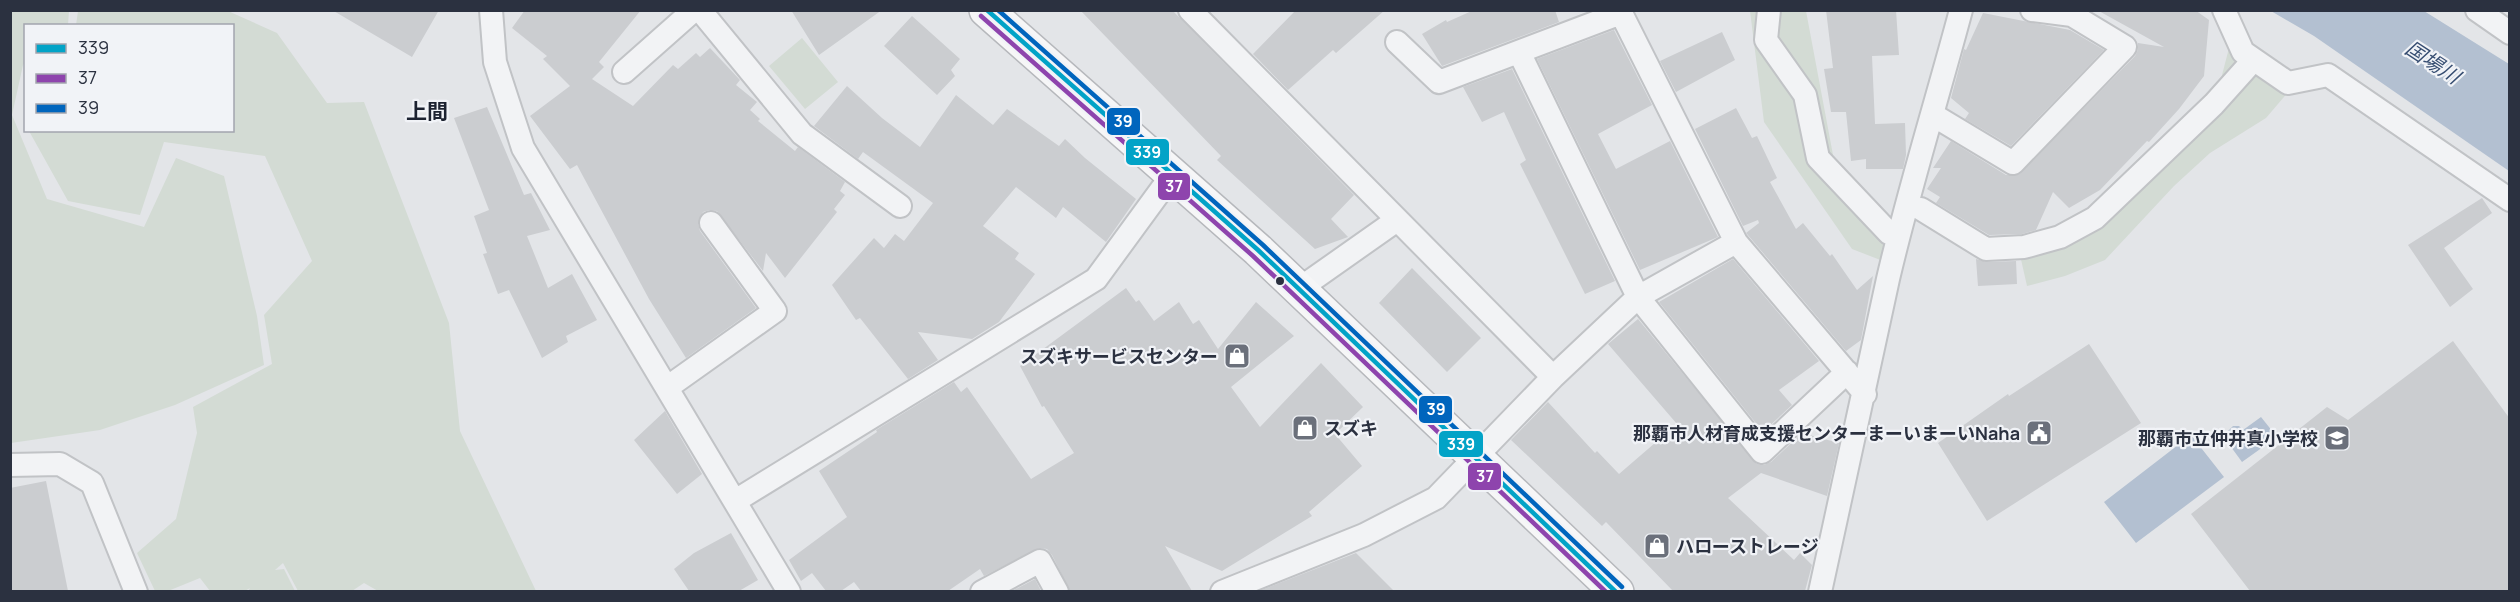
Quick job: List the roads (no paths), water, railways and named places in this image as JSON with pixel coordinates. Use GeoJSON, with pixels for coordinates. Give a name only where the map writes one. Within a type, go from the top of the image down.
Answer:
{"type":"FeatureCollection","features":[{"type":"Feature","properties":{"kind":"highway"},"geometry":{"type":"LineString","coordinates":[[986,10],[1299,288],[1617,591]]}},
{"type":"Feature","properties":{"kind":"street"},"geometry":{"type":"LineString","coordinates":[[491,10],[495,63],[523,148],[789,591]]}},
{"type":"Feature","properties":{"kind":"street"},"geometry":{"type":"LineString","coordinates":[[624,72],[694,10]]}},
{"type":"Feature","properties":{"kind":"street"},"geometry":{"type":"LineString","coordinates":[[700,10],[802,134],[900,206]]}},
{"type":"Feature","properties":{"kind":"street"},"geometry":{"type":"LineString","coordinates":[[1191,10],[1553,377]]}},
{"type":"Feature","properties":{"kind":"street"},"geometry":{"type":"LineString","coordinates":[[1769,10],[1766,40],[1805,95],[1818,158],[1889,233]]}},
{"type":"Feature","properties":{"kind":"street"},"geometry":{"type":"LineString","coordinates":[[1820,591],[1865,394],[1888,279],[1961,10]]}},
{"type":"Feature","properties":{"kind":"street"},"geometry":{"type":"LineString","coordinates":[[1933,115],[2013,163],[2125,47],[2072,15],[2032,10]]}},
{"type":"Feature","properties":{"kind":"street"},"geometry":{"type":"LineString","coordinates":[[2224,10],[2243,52],[2288,83],[2328,75],[2510,200]]}},
{"type":"Feature","properties":{"kind":"street"},"geometry":{"type":"LineString","coordinates":[[2477,10],[2510,33]]}},
{"type":"Feature","properties":{"kind":"street"},"geometry":{"type":"LineString","coordinates":[[1397,42],[1439,82],[1621,13],[1736,242],[1865,394]]}},
{"type":"Feature","properties":{"kind":"street"},"geometry":{"type":"LineString","coordinates":[[1519,52],[1638,297],[1762,452],[1847,372]]}},
{"type":"Feature","properties":{"kind":"street"},"geometry":{"type":"LineString","coordinates":[[1921,209],[1986,249],[2024,247],[2060,237],[2095,218],[2214,104],[2249,65]]}},
{"type":"Feature","properties":{"kind":"street"},"geometry":{"type":"LineString","coordinates":[[735,501],[1096,279],[1172,175]]}},
{"type":"Feature","properties":{"kind":"street"},"geometry":{"type":"LineString","coordinates":[[1299,288],[1397,220]]}},
{"type":"Feature","properties":{"kind":"street"},"geometry":{"type":"LineString","coordinates":[[668,387],[775,311],[711,223]]}},
{"type":"Feature","properties":{"kind":"street"},"geometry":{"type":"LineString","coordinates":[[1222,591],[1252,586],[1364,535],[1436,498],[1553,377],[1638,297],[1736,242]]}},
{"type":"Feature","properties":{"kind":"street"},"geometry":{"type":"LineString","coordinates":[[10,465],[60,464],[92,483],[134,588]]}},
{"type":"Feature","properties":{"kind":"street"},"geometry":{"type":"LineString","coordinates":[[982,591],[1040,561],[1057,591]]}},
{"type":"Feature","properties":{"kind":"water","name":"国場川"},"geometry":{"type":"Polygon","coordinates":[[[2271,11],[2424,11],[2509,64],[2509,171],[2314,36],[2271,11]]]}},
{"type":"Feature","properties":{"kind":"water"},"geometry":{"type":"Polygon","coordinates":[[[2261,417],[2277,437],[2242,462],[2223,436],[2233,426],[2239,426],[2243,430],[2261,417]]]}},
{"type":"Feature","properties":{"kind":"water"},"geometry":{"type":"Polygon","coordinates":[[[2191,435],[2224,477],[2136,543],[2104,502],[2191,435]]]}},
{"type":"Feature","properties":{"kind":"place","name":"スズキサービスセンター"},"geometry":{"type":"Point","coordinates":[1237,356]}},
{"type":"Feature","properties":{"kind":"place","name":"スズキ"},"geometry":{"type":"Point","coordinates":[1305,428]}},
{"type":"Feature","properties":{"kind":"place","name":"那覇市人材育成支援センターまーいまーいNaha"},"geometry":{"type":"Point","coordinates":[2039,433]}},
{"type":"Feature","properties":{"kind":"place","name":"那覇市立仲井真小学校"},"geometry":{"type":"Point","coordinates":[2337,438]}},
{"type":"Feature","properties":{"kind":"place","name":"ハローストレージ"},"geometry":{"type":"Point","coordinates":[1657,546]}},
{"type":"Feature","properties":{"kind":"district","name":"上間"},"geometry":{"type":"Point","coordinates":[427,111]}}]}
